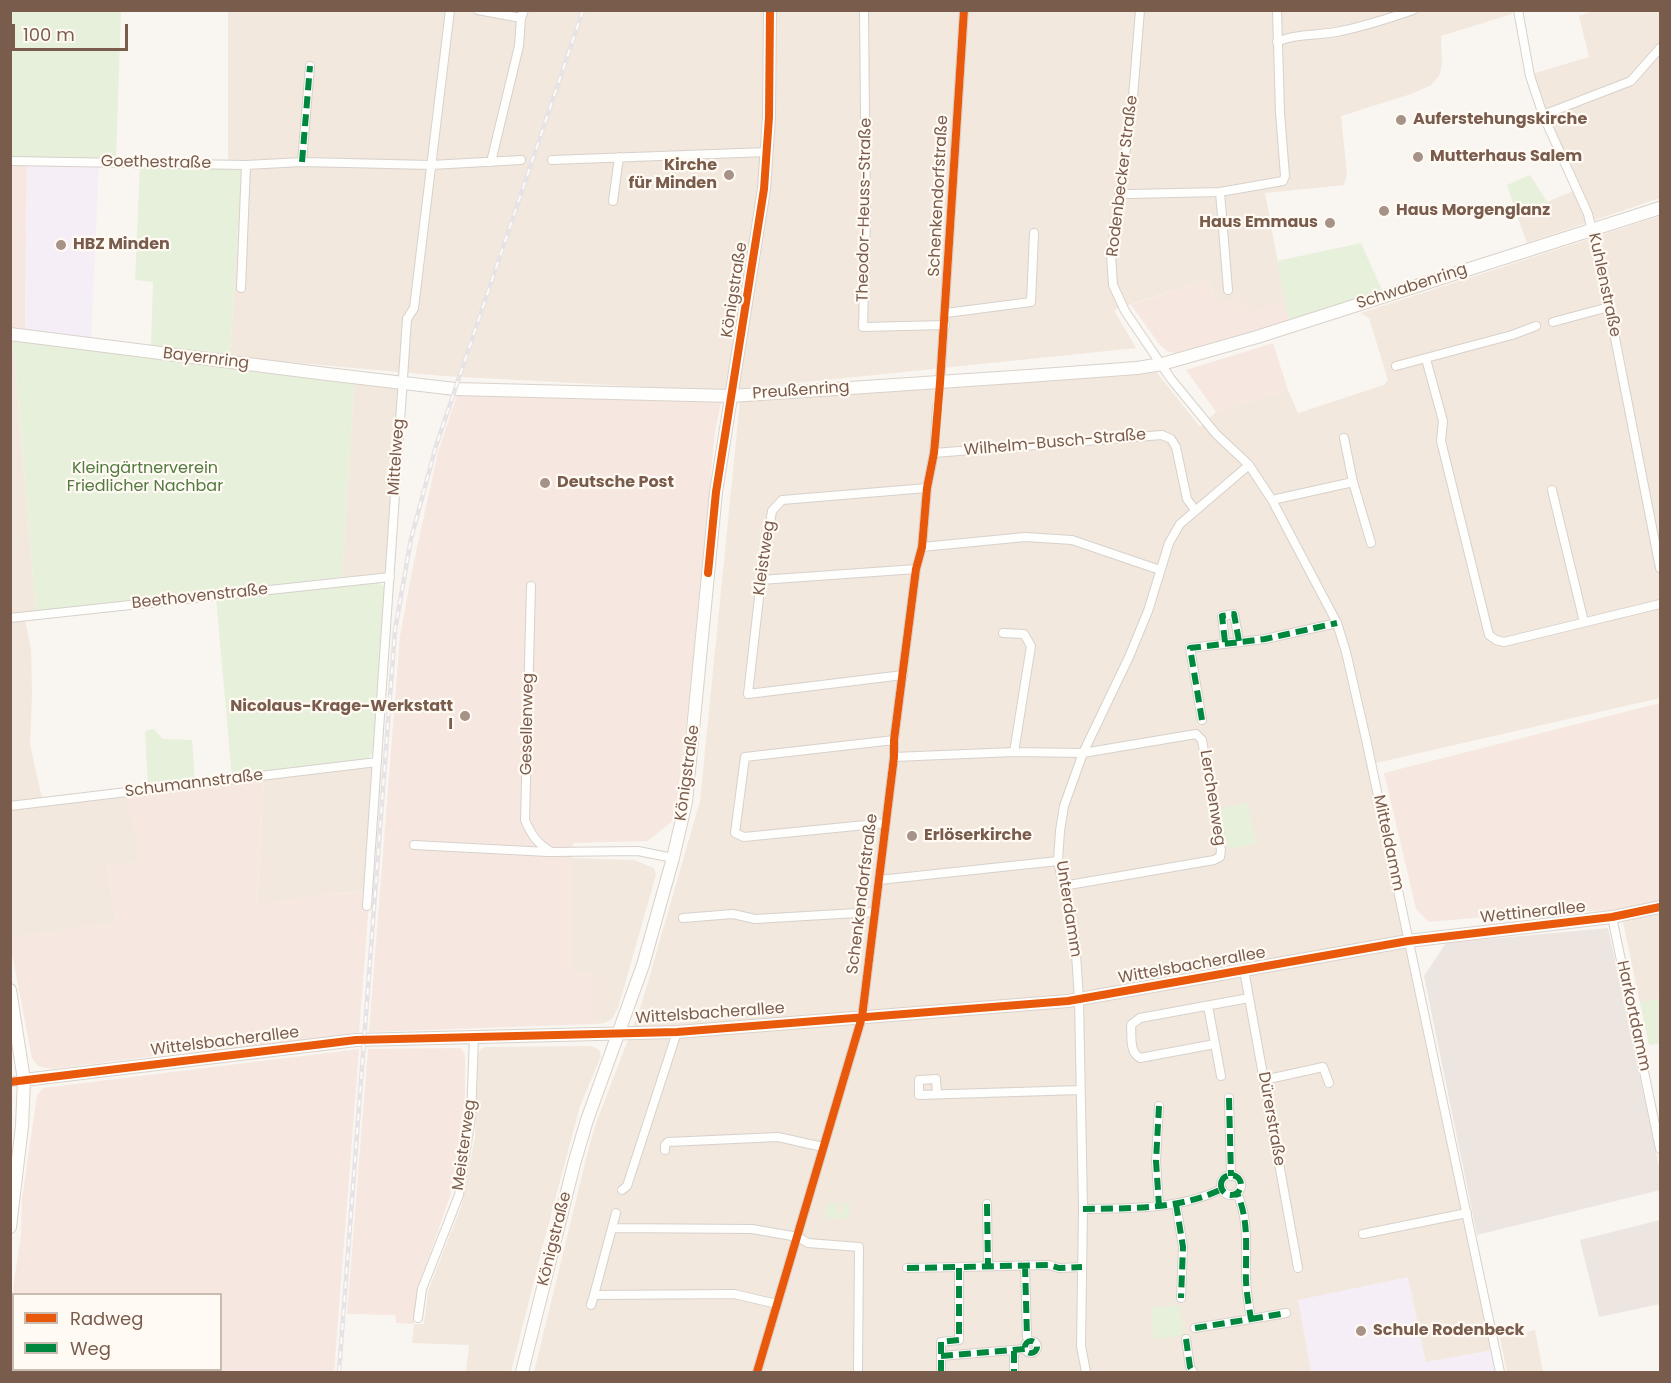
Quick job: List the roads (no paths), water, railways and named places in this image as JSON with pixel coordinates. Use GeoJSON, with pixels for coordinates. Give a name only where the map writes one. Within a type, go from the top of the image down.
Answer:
{"type":"FeatureCollection","features":[{"type":"Feature","properties":{"kind":"street","name":"Mittelweg"},"geometry":{"type":"LineString","coordinates":[[367,906],[407,319],[414,308],[450,10]]}},
{"type":"Feature","properties":{"kind":"street"},"geometry":{"type":"LineString","coordinates":[[478,10],[522,14],[519,46],[491,162]]}},
{"type":"Feature","properties":{"kind":"street","name":"Königstraße"},"geometry":{"type":"LineString","coordinates":[[522,1372],[574,1164],[587,1120],[620,1034],[643,965],[674,858],[686,802],[716,492],[759,226],[767,152],[770,10]]}},
{"type":"Feature","properties":{"kind":"street","name":"Theodor-Heuss-Straße"},"geometry":{"type":"LineString","coordinates":[[864,10],[866,219],[863,327],[945,325]]}},
{"type":"Feature","properties":{"kind":"street","name":"Schenkendorfstraße"},"geometry":{"type":"LineString","coordinates":[[940,383],[964,10]]}},
{"type":"Feature","properties":{"kind":"street","name":"Rodenbecker Straße"},"geometry":{"type":"LineString","coordinates":[[1140,10],[1134,87],[1111,255],[1113,285],[1125,311],[1162,364]]}},
{"type":"Feature","properties":{"kind":"street"},"geometry":{"type":"LineString","coordinates":[[1119,193],[1220,192],[1283,181],[1285,176],[1277,10]]}},
{"type":"Feature","properties":{"kind":"street"},"geometry":{"type":"LineString","coordinates":[[1277,42],[1287,37],[1314,36],[1342,31],[1413,10]]}},
{"type":"Feature","properties":{"kind":"street","name":"Kuhlenstraße"},"geometry":{"type":"LineString","coordinates":[[1518,10],[1530,76],[1543,115],[1588,214],[1592,229],[1660,568]]}},
{"type":"Feature","properties":{"kind":"street"},"geometry":{"type":"LineString","coordinates":[[1543,115],[1631,81],[1660,48]]}},
{"type":"Feature","properties":{"kind":"street"},"geometry":{"type":"LineString","coordinates":[[302,162],[310,66]]}},
{"type":"Feature","properties":{"kind":"street"},"geometry":{"type":"LineString","coordinates":[[552,160],[767,152]]}},
{"type":"Feature","properties":{"kind":"street"},"geometry":{"type":"LineString","coordinates":[[613,201],[619,157]]}},
{"type":"Feature","properties":{"kind":"street","name":"Goethestraße"},"geometry":{"type":"LineString","coordinates":[[10,161],[431,165],[521,160]]}},
{"type":"Feature","properties":{"kind":"street"},"geometry":{"type":"LineString","coordinates":[[241,288],[246,165]]}},
{"type":"Feature","properties":{"kind":"street"},"geometry":{"type":"LineString","coordinates":[[1220,192],[1228,290]]}},
{"type":"Feature","properties":{"kind":"street","name":"Schwabenring"},"geometry":{"type":"LineString","coordinates":[[1162,364],[1268,333],[1660,208]]}},
{"type":"Feature","properties":{"kind":"street"},"geometry":{"type":"LineString","coordinates":[[946,313],[1031,302],[1034,233]]}},
{"type":"Feature","properties":{"kind":"street"},"geometry":{"type":"LineString","coordinates":[[1553,322],[1609,307]]}},
{"type":"Feature","properties":{"kind":"street"},"geometry":{"type":"LineString","coordinates":[[1396,366],[1536,327]]}},
{"type":"Feature","properties":{"kind":"street","name":"Bayernring"},"geometry":{"type":"LineString","coordinates":[[10,334],[402,384]]}},
{"type":"Feature","properties":{"kind":"street"},"geometry":{"type":"LineString","coordinates":[[1426,359],[1443,422],[1441,441],[1489,635],[1504,642],[1660,604]]}},
{"type":"Feature","properties":{"kind":"street","name":"Preußenring"},"geometry":{"type":"LineString","coordinates":[[402,384],[455,389],[731,396],[940,383],[1137,368],[1162,364]]}},
{"type":"Feature","properties":{"kind":"street","name":"Mitteldamm"},"geometry":{"type":"LineString","coordinates":[[1162,364],[1171,379],[1216,434],[1249,465],[1272,500],[1337,623],[1366,739],[1500,1372]]}},
{"type":"Feature","properties":{"kind":"street","name":"Schenkendorfstraße"},"geometry":{"type":"LineString","coordinates":[[757,1372],[862,1017],[894,757],[894,740],[916,569],[922,547],[938,407]]}},
{"type":"Feature","properties":{"kind":"street","name":"Wilhelm-Busch-Straße"},"geometry":{"type":"LineString","coordinates":[[934,453],[1162,435],[1171,439],[1176,447],[1186,500],[1195,510]]}},
{"type":"Feature","properties":{"kind":"street"},"geometry":{"type":"LineString","coordinates":[[1344,438],[1353,482],[1371,543]]}},
{"type":"Feature","properties":{"kind":"street","name":"Unterdamm"},"geometry":{"type":"LineString","coordinates":[[1086,1372],[1081,1346],[1083,1209],[1079,999],[1075,939],[1058,861],[1064,806],[1083,753],[1129,657],[1148,611],[1169,543],[1180,524],[1249,465]]}},
{"type":"Feature","properties":{"kind":"street"},"geometry":{"type":"LineString","coordinates":[[1272,500],[1353,482]]}},
{"type":"Feature","properties":{"kind":"street","name":"Kleistweg"},"geometry":{"type":"LineString","coordinates":[[903,675],[748,694],[772,509],[782,500],[927,488]]}},
{"type":"Feature","properties":{"kind":"street"},"geometry":{"type":"LineString","coordinates":[[1552,490],[1584,622]]}},
{"type":"Feature","properties":{"kind":"street"},"geometry":{"type":"LineString","coordinates":[[922,547],[1025,537],[1072,540],[1160,570]]}},
{"type":"Feature","properties":{"kind":"street"},"geometry":{"type":"LineString","coordinates":[[761,580],[916,569]]}},
{"type":"Feature","properties":{"kind":"street","name":"Beethovenstraße"},"geometry":{"type":"LineString","coordinates":[[10,618],[390,577]]}},
{"type":"Feature","properties":{"kind":"street","name":"Gesellenweg"},"geometry":{"type":"LineString","coordinates":[[531,586],[525,820],[531,834],[541,846],[551,852]]}},
{"type":"Feature","properties":{"kind":"street"},"geometry":{"type":"LineString","coordinates":[[1226,642],[1222,616],[1234,614],[1239,641]]}},
{"type":"Feature","properties":{"kind":"street"},"geometry":{"type":"LineString","coordinates":[[1202,720],[1190,648],[1265,639],[1337,623]]}},
{"type":"Feature","properties":{"kind":"street"},"geometry":{"type":"LineString","coordinates":[[1003,633],[1024,634],[1031,646],[1014,752]]}},
{"type":"Feature","properties":{"kind":"street","name":"Lerchenweg"},"geometry":{"type":"LineString","coordinates":[[1063,886],[1214,860],[1220,857],[1221,850],[1200,736],[1196,734],[1083,753]]}},
{"type":"Feature","properties":{"kind":"street"},"geometry":{"type":"LineString","coordinates":[[885,823],[744,837],[735,833],[745,757],[894,740]]}},
{"type":"Feature","properties":{"kind":"street"},"geometry":{"type":"LineString","coordinates":[[894,757],[1014,752],[1083,753]]}},
{"type":"Feature","properties":{"kind":"street","name":"Schumannstraße"},"geometry":{"type":"LineString","coordinates":[[10,806],[377,762]]}},
{"type":"Feature","properties":{"kind":"street"},"geometry":{"type":"LineString","coordinates":[[414,845],[551,852],[638,851],[674,858]]}},
{"type":"Feature","properties":{"kind":"street"},"geometry":{"type":"LineString","coordinates":[[879,880],[1058,861]]}},
{"type":"Feature","properties":{"kind":"street","name":"Wettinerallee"},"geometry":{"type":"LineString","coordinates":[[1408,941],[1612,917],[1660,907]]}},
{"type":"Feature","properties":{"kind":"street"},"geometry":{"type":"LineString","coordinates":[[683,918],[733,914],[755,919],[874,912]]}},
{"type":"Feature","properties":{"kind":"street","name":"Harkortdamm"},"geometry":{"type":"LineString","coordinates":[[1612,917],[1660,1149]]}},
{"type":"Feature","properties":{"kind":"street","name":"Wittelsbacherallee"},"geometry":{"type":"LineString","coordinates":[[10,1082],[356,1040],[677,1032],[1079,999],[1408,941]]}},
{"type":"Feature","properties":{"kind":"street","name":"Dürerstraße"},"geometry":{"type":"LineString","coordinates":[[1244,970],[1298,1268]]}},
{"type":"Feature","properties":{"kind":"street"},"geometry":{"type":"LineString","coordinates":[[10,990],[24,1080],[22,1126],[10,1227]]}},
{"type":"Feature","properties":{"kind":"street"},"geometry":{"type":"LineString","coordinates":[[1215,1044],[1140,1058],[1133,1051],[1131,1025],[1135,1020],[1249,998]]}},
{"type":"Feature","properties":{"kind":"street"},"geometry":{"type":"LineString","coordinates":[[1208,1006],[1221,1076]]}},
{"type":"Feature","properties":{"kind":"street","name":"Wittelsbacherallee"},"geometry":{"type":"LineString","coordinates":[[622,1190],[627,1186],[677,1032]]}},
{"type":"Feature","properties":{"kind":"street","name":"Meisterweg"},"geometry":{"type":"LineString","coordinates":[[418,1318],[423,1289],[459,1195],[471,1117],[474,1037]]}},
{"type":"Feature","properties":{"kind":"street"},"geometry":{"type":"LineString","coordinates":[[1264,1080],[1323,1067],[1329,1083]]}},
{"type":"Feature","properties":{"kind":"street"},"geometry":{"type":"LineString","coordinates":[[937,1094],[1080,1090]]}},
{"type":"Feature","properties":{"kind":"street"},"geometry":{"type":"LineString","coordinates":[[1229,1098],[1231,1176]]}},
{"type":"Feature","properties":{"kind":"street"},"geometry":{"type":"LineString","coordinates":[[1159,1106],[1156,1161],[1159,1206]]}},
{"type":"Feature","properties":{"kind":"street"},"geometry":{"type":"LineString","coordinates":[[665,1150],[668,1142],[778,1137],[823,1147]]}},
{"type":"Feature","properties":{"kind":"street"},"geometry":{"type":"LineString","coordinates":[[1231,1176],[1235,1176],[1241,1186],[1237,1193],[1230,1195],[1222,1188],[1223,1180],[1231,1176]]}},
{"type":"Feature","properties":{"kind":"street"},"geometry":{"type":"LineString","coordinates":[[1083,1209],[1176,1204],[1211,1194],[1222,1188]]}},
{"type":"Feature","properties":{"kind":"street"},"geometry":{"type":"LineString","coordinates":[[1237,1193],[1245,1216],[1247,1233],[1246,1287],[1251,1318]]}},
{"type":"Feature","properties":{"kind":"street"},"geometry":{"type":"LineString","coordinates":[[987,1203],[988,1266]]}},
{"type":"Feature","properties":{"kind":"street"},"geometry":{"type":"LineString","coordinates":[[1176,1204],[1183,1247],[1181,1298]]}},
{"type":"Feature","properties":{"kind":"street"},"geometry":{"type":"LineString","coordinates":[[591,1305],[616,1213]]}},
{"type":"Feature","properties":{"kind":"street"},"geometry":{"type":"LineString","coordinates":[[1363,1234],[1467,1214]]}},
{"type":"Feature","properties":{"kind":"street"},"geometry":{"type":"LineString","coordinates":[[612,1228],[752,1229],[798,1237],[808,1242],[859,1247],[858,1372]]}},
{"type":"Feature","properties":{"kind":"street"},"geometry":{"type":"LineString","coordinates":[[1025,1265],[1027,1338]]}},
{"type":"Feature","properties":{"kind":"street"},"geometry":{"type":"LineString","coordinates":[[907,1268],[1025,1265],[1082,1267]]}},
{"type":"Feature","properties":{"kind":"street"},"geometry":{"type":"LineString","coordinates":[[959,1267],[960,1355]]}},
{"type":"Feature","properties":{"kind":"street"},"geometry":{"type":"LineString","coordinates":[[594,1295],[734,1294],[777,1304]]}},
{"type":"Feature","properties":{"kind":"street"},"geometry":{"type":"LineString","coordinates":[[1195,1328],[1286,1313]]}},
{"type":"Feature","properties":{"kind":"street"},"geometry":{"type":"LineString","coordinates":[[1186,1339],[1190,1367],[1193,1372]]}},
{"type":"Feature","properties":{"kind":"street"},"geometry":{"type":"LineString","coordinates":[[941,1372],[941,1342],[959,1340]]}},
{"type":"Feature","properties":{"kind":"street"},"geometry":{"type":"LineString","coordinates":[[941,1356],[1025,1349]]}},
{"type":"Feature","properties":{"kind":"street"},"geometry":{"type":"LineString","coordinates":[[1014,1351],[1014,1372]]}},
{"type":"Feature","properties":{"kind":"railway"},"geometry":{"type":"LineString","coordinates":[[339,1372],[395,630],[411,539],[436,446],[583,10]]}},
{"type":"Feature","properties":{"kind":"place","name":"Auferstehungskirche"},"geometry":{"type":"Point","coordinates":[1401,120]}},
{"type":"Feature","properties":{"kind":"place","name":"Mutterhaus Salem"},"geometry":{"type":"Point","coordinates":[1418,157]}},
{"type":"Feature","properties":{"kind":"place","name":"Kirche für Minden"},"geometry":{"type":"Point","coordinates":[729,175]}},
{"type":"Feature","properties":{"kind":"place","name":"Haus Morgenglanz"},"geometry":{"type":"Point","coordinates":[1384,211]}},
{"type":"Feature","properties":{"kind":"place","name":"Haus Emmaus"},"geometry":{"type":"Point","coordinates":[1330,223]}},
{"type":"Feature","properties":{"kind":"place","name":"HBZ Minden"},"geometry":{"type":"Point","coordinates":[61,245]}},
{"type":"Feature","properties":{"kind":"place","name":"Deutsche Post"},"geometry":{"type":"Point","coordinates":[545,483]}},
{"type":"Feature","properties":{"kind":"place","name":"Nicolaus-Krage-Werkstatt I"},"geometry":{"type":"Point","coordinates":[465,716]}},
{"type":"Feature","properties":{"kind":"place","name":"Erlöserkirche"},"geometry":{"type":"Point","coordinates":[912,836]}},
{"type":"Feature","properties":{"kind":"place","name":"Schule Rodenbeck"},"geometry":{"type":"Point","coordinates":[1361,1331]}},
{"type":"Feature","properties":{"kind":"park label","name":"Kleingärtnerverein Friedlicher Nachbar"},"geometry":{"type":"Point","coordinates":[145,478]}}]}
